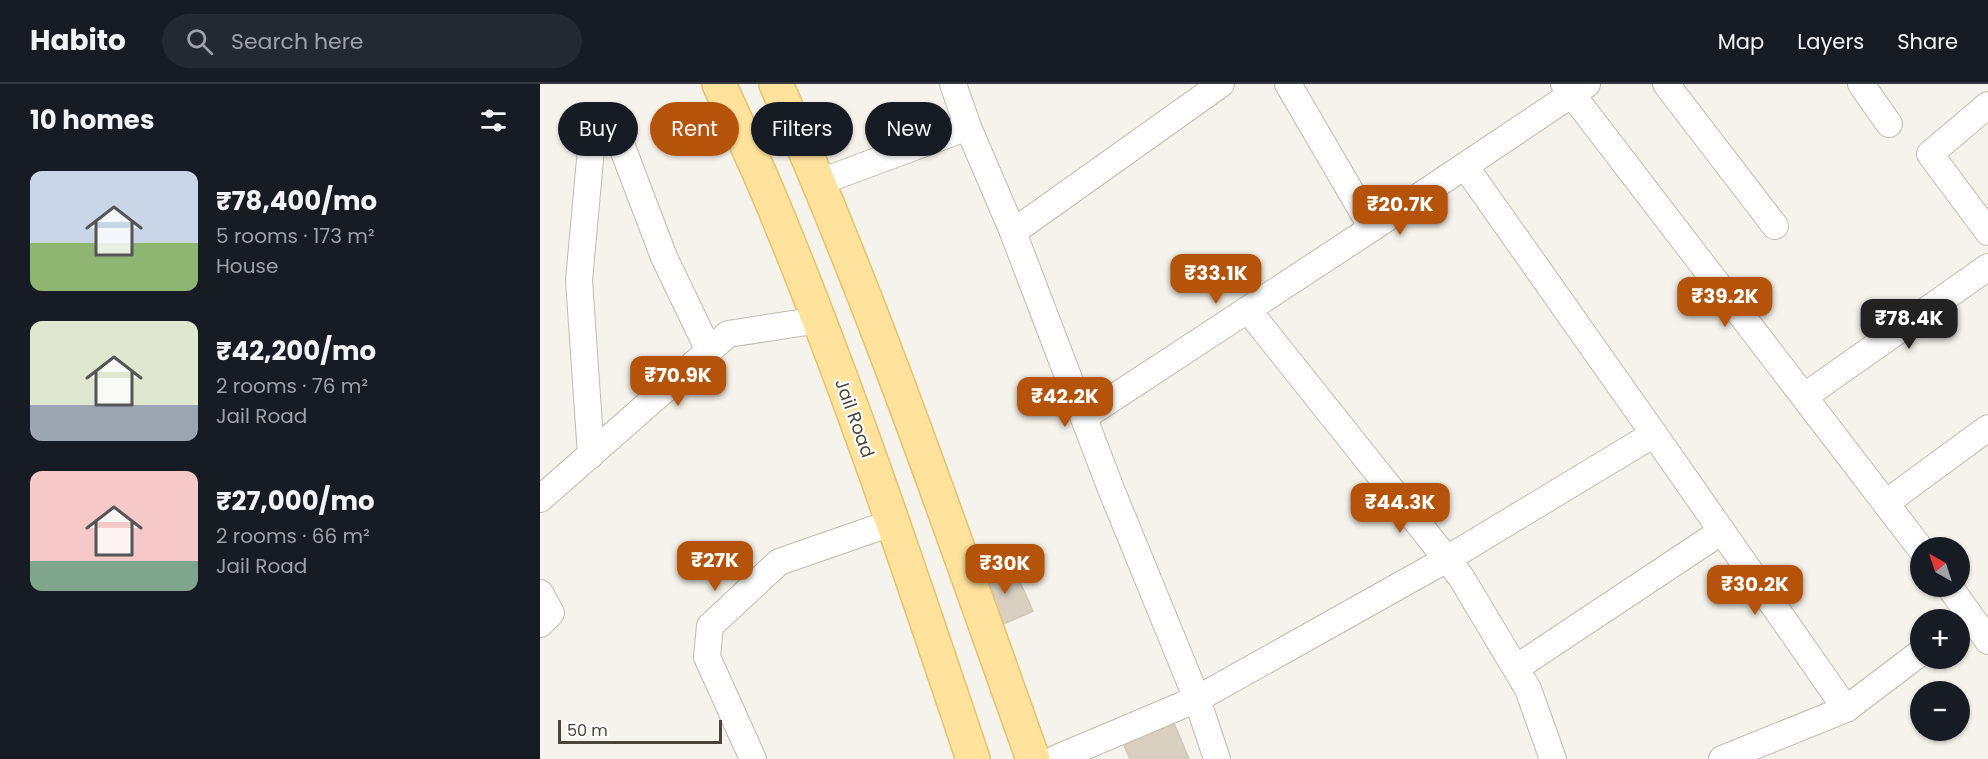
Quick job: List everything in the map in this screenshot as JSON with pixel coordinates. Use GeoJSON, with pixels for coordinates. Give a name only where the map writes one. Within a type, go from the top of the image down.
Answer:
{"type":"FeatureCollection","features":[{"type":"Feature","properties":{"kind":"main road","name":"Jail Road"},"geometry":{"type":"LineString","coordinates":[[719,84],[778,216],[819,321],[894,522],[973,759]]}},
{"type":"Feature","properties":{"kind":"main road"},"geometry":{"type":"LineString","coordinates":[[777,84],[820,182],[931,471],[1033,759]]}},
{"type":"Feature","properties":{"kind":"street"},"geometry":{"type":"LineString","coordinates":[[953,84],[968,127],[1013,232],[1111,489],[1197,699],[1217,759]]}},
{"type":"Feature","properties":{"kind":"street"},"geometry":{"type":"LineString","coordinates":[[1013,232],[1221,84]]}},
{"type":"Feature","properties":{"kind":"street"},"geometry":{"type":"LineString","coordinates":[[1288,84],[1372,228]]}},
{"type":"Feature","properties":{"kind":"street"},"geometry":{"type":"LineString","coordinates":[[1666,84],[1775,226]]}},
{"type":"Feature","properties":{"kind":"street"},"geometry":{"type":"LineString","coordinates":[[1861,84],[1889,124]]}},
{"type":"Feature","properties":{"kind":"street"},"geometry":{"type":"LineString","coordinates":[[1084,417],[1465,166],[1574,88],[1912,537]]}},
{"type":"Feature","properties":{"kind":"street"},"geometry":{"type":"LineString","coordinates":[[1985,224],[1930,154],[1988,105]]}},
{"type":"Feature","properties":{"kind":"street"},"geometry":{"type":"LineString","coordinates":[[591,455],[579,280],[593,128],[602,119],[613,123],[664,258],[709,351]]}},
{"type":"Feature","properties":{"kind":"street"},"geometry":{"type":"LineString","coordinates":[[820,182],[968,127]]}},
{"type":"Feature","properties":{"kind":"street"},"geometry":{"type":"LineString","coordinates":[[1465,166],[1846,709]]}},
{"type":"Feature","properties":{"kind":"street"},"geometry":{"type":"LineString","coordinates":[[1805,396],[1988,267]]}},
{"type":"Feature","properties":{"kind":"street"},"geometry":{"type":"LineString","coordinates":[[1248,309],[1461,577],[1528,689],[1553,759]]}},
{"type":"Feature","properties":{"kind":"street"},"geometry":{"type":"LineString","coordinates":[[540,499],[728,334],[819,321]]}},
{"type":"Feature","properties":{"kind":"street"},"geometry":{"type":"LineString","coordinates":[[1887,502],[1988,428]]}},
{"type":"Feature","properties":{"kind":"street"},"geometry":{"type":"LineString","coordinates":[[1055,759],[1197,699],[1447,559],[1654,434]]}},
{"type":"Feature","properties":{"kind":"street"},"geometry":{"type":"LineString","coordinates":[[753,759],[707,657],[710,626],[779,562],[894,522]]}},
{"type":"Feature","properties":{"kind":"street"},"geometry":{"type":"LineString","coordinates":[[1516,668],[1722,531]]}},
{"type":"Feature","properties":{"kind":"street"},"geometry":{"type":"LineString","coordinates":[[540,593],[551,614],[540,624]]}},
{"type":"Feature","properties":{"kind":"street"},"geometry":{"type":"LineString","coordinates":[[1970,625],[1988,641]]}},
{"type":"Feature","properties":{"kind":"street"},"geometry":{"type":"LineString","coordinates":[[1722,759],[1846,709],[1910,661]]}},
{"type":"Feature","properties":{"kind":"building"},"geometry":{"type":"Polygon","coordinates":[[[1012,564],[1033,611],[997,627],[977,579],[1012,564]]]}},
{"type":"Feature","properties":{"kind":"building"},"geometry":{"type":"Polygon","coordinates":[[[1174,723],[1189,759],[1130,759],[1123,743],[1174,723]]]}}]}
